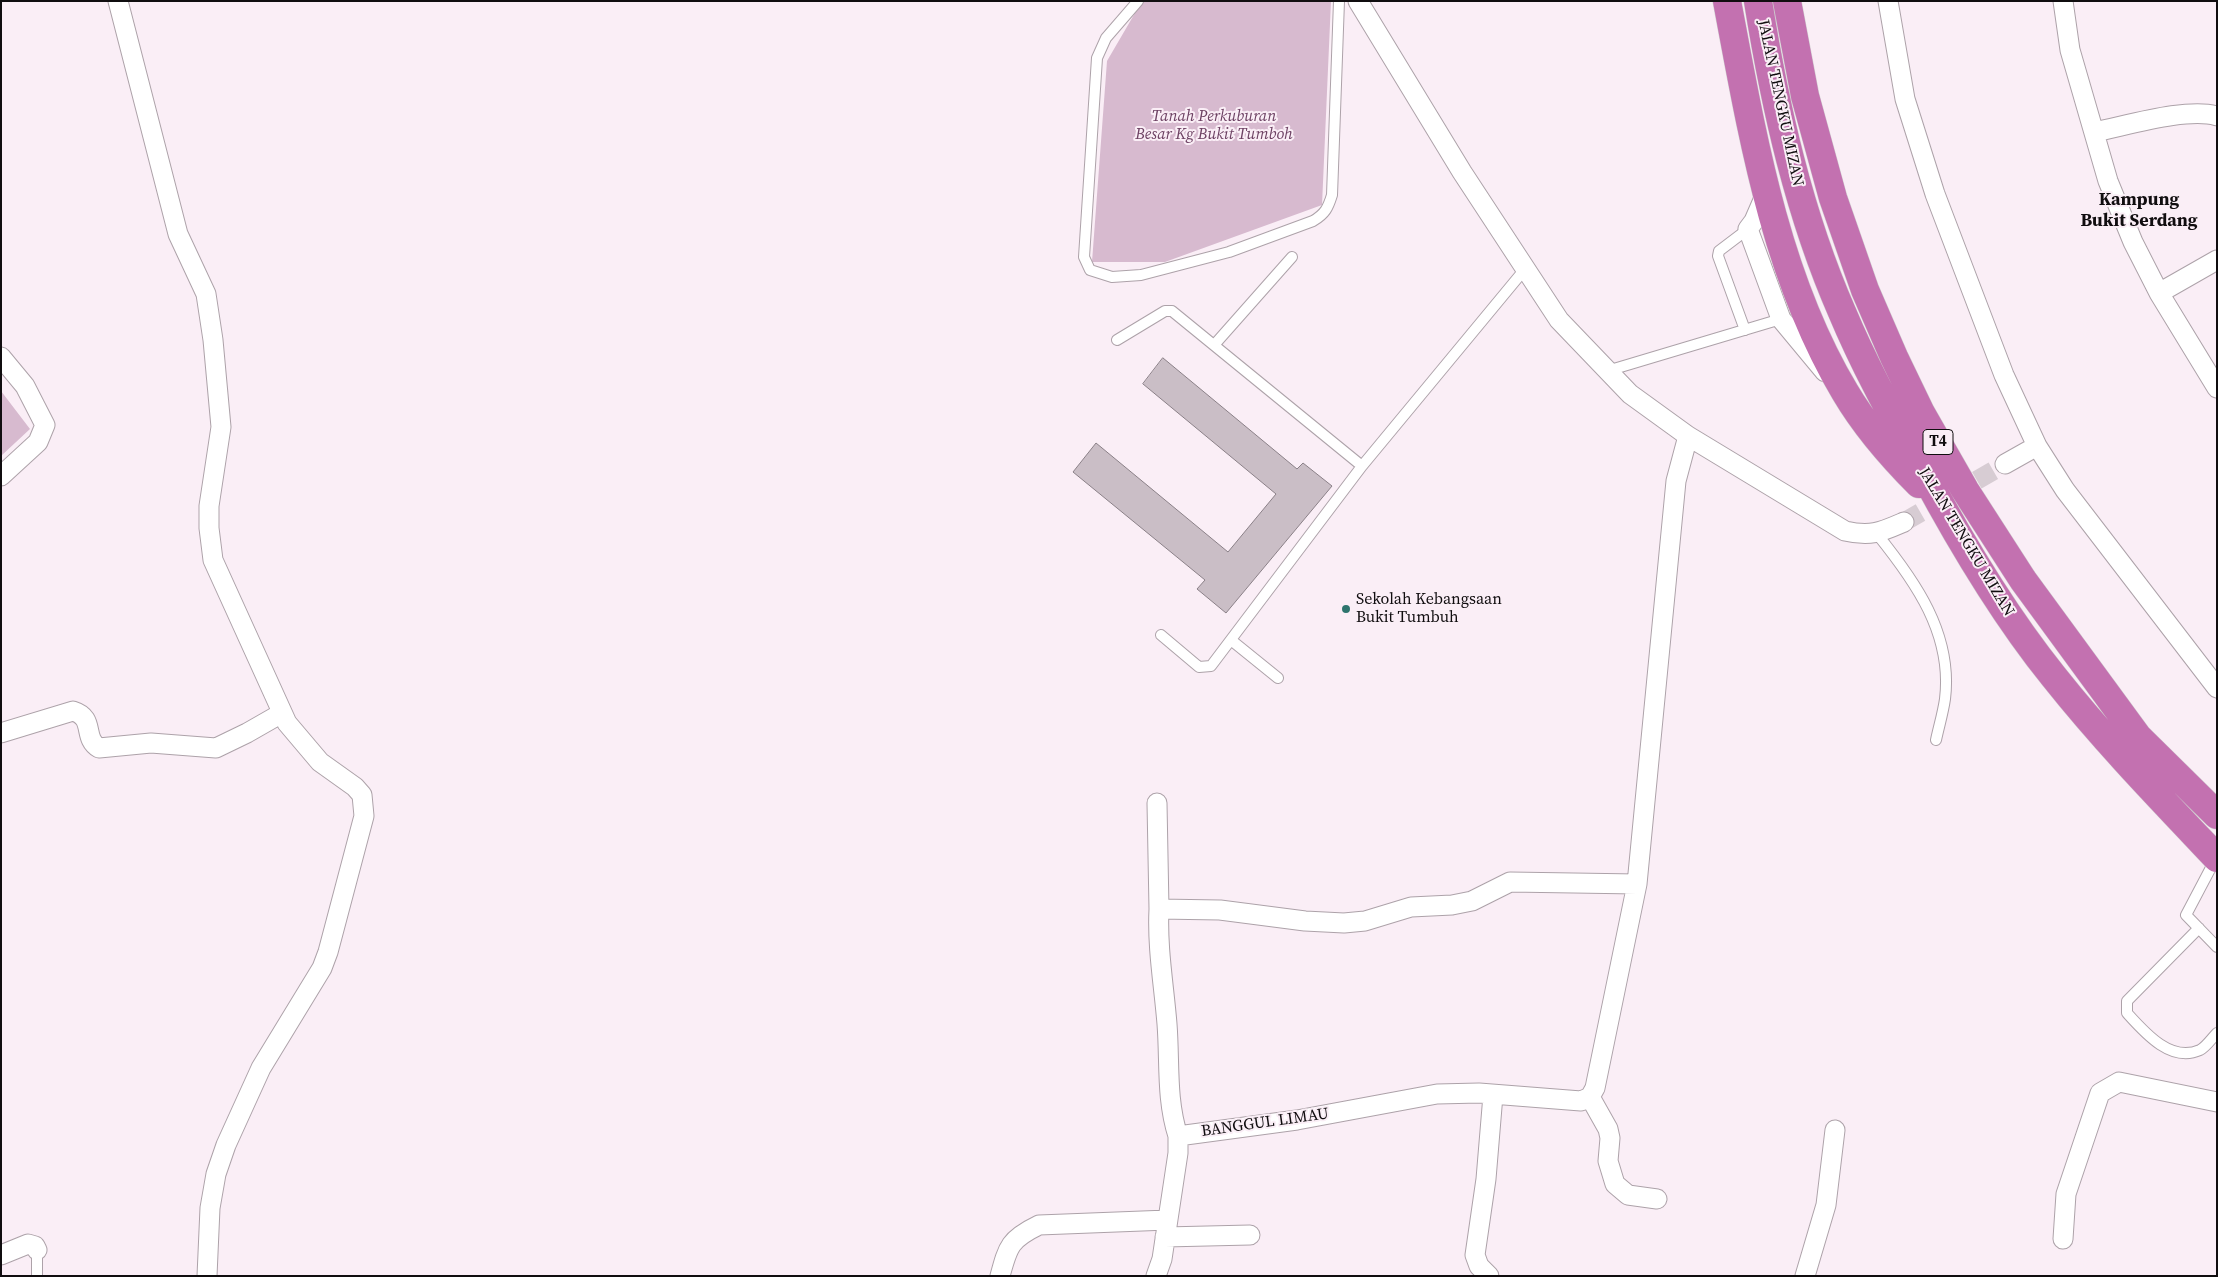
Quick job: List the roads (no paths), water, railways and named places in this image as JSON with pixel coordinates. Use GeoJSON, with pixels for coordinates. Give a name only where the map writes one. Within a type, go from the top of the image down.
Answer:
{"type":"FeatureCollection","features":[{"type":"Feature","properties":{"kind":"highway"},"geometry":{"type":"LineString","coordinates":[[1727,1],[1767,191],[1790,271],[1813,330],[1845,392],[1888,453],[1943,510]]}},
{"type":"Feature","properties":{"kind":"highway","name":"JALAN TENGKU MIZAN"},"geometry":{"type":"LineString","coordinates":[[1758,1],[1787,152],[1813,237],[1841,312],[1875,382],[1943,510],[2000,603],[2053,676],[2121,756],[2216,857]]}},
{"type":"Feature","properties":{"kind":"highway","name":"JALAN TENGKU MIZAN"},"geometry":{"type":"LineString","coordinates":[[1787,1],[1804,96],[1833,198],[1865,290],[1894,357],[1922,413],[1965,490],[2023,580],[2138,736],[2217,815]]}},
{"type":"Feature","properties":{"kind":"highway"},"geometry":{"type":"LineString","coordinates":[[2083,661],[2217,789]]}},
{"type":"Feature","properties":{"kind":"street"},"geometry":{"type":"LineString","coordinates":[[118,1],[178,234],[206,294],[213,340],[221,427],[209,506],[209,528],[213,560],[286,723],[320,762],[355,787],[362,795],[364,816],[328,952],[322,968],[261,1068],[226,1145],[216,1174],[210,1208],[207,1276]]}},
{"type":"Feature","properties":{"kind":"street"},"geometry":{"type":"LineString","coordinates":[[1358,1],[1462,172],[1559,320],[1630,394],[1688,436],[1845,531],[1861,535],[1877,534],[1904,522]]}},
{"type":"Feature","properties":{"kind":"street"},"geometry":{"type":"LineString","coordinates":[[1888,1],[1905,99],[1935,194],[2004,375],[2037,446],[2065,490],[2217,688]]}},
{"type":"Feature","properties":{"kind":"street"},"geometry":{"type":"LineString","coordinates":[[2063,1],[2070,50],[2115,199],[2133,242],[2159,292],[2217,388]]}},
{"type":"Feature","properties":{"kind":"street"},"geometry":{"type":"LineString","coordinates":[[2094,132],[2181,115],[2209,113],[2217,116]]}},
{"type":"Feature","properties":{"kind":"street"},"geometry":{"type":"LineString","coordinates":[[1767,191],[1754,221],[1748,229],[1781,319],[1810,355],[1845,392]]}},
{"type":"Feature","properties":{"kind":"street"},"geometry":{"type":"LineString","coordinates":[[2159,292],[2217,260]]}},
{"type":"Feature","properties":{"kind":"street"},"geometry":{"type":"LineString","coordinates":[[1,357],[24,386],[45,425],[38,442],[1,476]]}},
{"type":"Feature","properties":{"kind":"street"},"geometry":{"type":"LineString","coordinates":[[1656,1199],[1628,1195],[1615,1184],[1608,1161],[1610,1138],[1608,1129],[1590,1097],[1595,1088],[1637,884],[1676,481],[1688,436]]}},
{"type":"Feature","properties":{"kind":"street"},"geometry":{"type":"LineString","coordinates":[[2005,464],[2037,446]]}},
{"type":"Feature","properties":{"kind":"street"},"geometry":{"type":"LineString","coordinates":[[1,733],[73,711],[86,718],[91,740],[99,748],[151,743],[216,748],[282,713]]}},
{"type":"Feature","properties":{"kind":"street"},"geometry":{"type":"LineString","coordinates":[[1157,803],[1158,936],[1167,1024],[1170,1095],[1178,1136]]}},
{"type":"Feature","properties":{"kind":"street"},"geometry":{"type":"LineString","coordinates":[[1159,909],[1220,910],[1305,921],[1344,923],[1364,921],[1412,906],[1452,905],[1472,901],[1510,882],[1637,884]]}},
{"type":"Feature","properties":{"kind":"street"},"geometry":{"type":"LineString","coordinates":[[2063,1239],[2066,1194],[2100,1093],[2118,1082],[2217,1102]]}},
{"type":"Feature","properties":{"kind":"street","name":"BANGGUL LIMAU"},"geometry":{"type":"LineString","coordinates":[[1156,1276],[1162,1259],[1178,1153],[1178,1136],[1297,1120],[1437,1094],[1464,1092],[1581,1101],[1590,1097]]}},
{"type":"Feature","properties":{"kind":"street"},"geometry":{"type":"LineString","coordinates":[[1489,1276],[1479,1266],[1476,1255],[1486,1179],[1493,1095]]}},
{"type":"Feature","properties":{"kind":"street"},"geometry":{"type":"LineString","coordinates":[[1805,1276],[1826,1205],[1835,1130]]}},
{"type":"Feature","properties":{"kind":"street"},"geometry":{"type":"LineString","coordinates":[[1000,1276],[1007,1250],[1013,1242],[1023,1233],[1039,1225],[1166,1229],[1250,1235]]}},
{"type":"Feature","properties":{"kind":"street"},"geometry":{"type":"LineString","coordinates":[[1,1255],[28,1244],[35,1246],[37,1250]]}},
{"type":"Feature","properties":{"kind":"lane"},"geometry":{"type":"LineString","coordinates":[[1138,1],[1106,38],[1097,58],[1084,257],[1090,270],[1112,277],[1142,275],[1229,252],[1322,216],[1328,208],[1332,195],[1339,1]]}},
{"type":"Feature","properties":{"kind":"lane"},"geometry":{"type":"LineString","coordinates":[[1745,330],[1718,256],[1719,251],[1748,229]]}},
{"type":"Feature","properties":{"kind":"lane"},"geometry":{"type":"LineString","coordinates":[[1215,344],[1292,257]]}},
{"type":"Feature","properties":{"kind":"lane"},"geometry":{"type":"LineString","coordinates":[[1161,635],[1199,667],[1211,666],[1362,466],[1525,269]]}},
{"type":"Feature","properties":{"kind":"lane"},"geometry":{"type":"LineString","coordinates":[[1116,340],[1165,311],[1172,311],[1215,344],[1362,466]]}},
{"type":"Feature","properties":{"kind":"lane"},"geometry":{"type":"LineString","coordinates":[[1607,372],[1781,319]]}},
{"type":"Feature","properties":{"kind":"lane"},"geometry":{"type":"LineString","coordinates":[[1877,534],[1908,573],[1931,612],[1944,654],[1945,697],[1936,740]]}},
{"type":"Feature","properties":{"kind":"lane"},"geometry":{"type":"LineString","coordinates":[[1231,640],[1278,678]]}},
{"type":"Feature","properties":{"kind":"lane"},"geometry":{"type":"LineString","coordinates":[[2216,857],[2186,915],[2217,947]]}},
{"type":"Feature","properties":{"kind":"lane"},"geometry":{"type":"LineString","coordinates":[[2198,928],[2127,1002],[2127,1013],[2145,1033],[2165,1048],[2183,1055],[2202,1049],[2217,1033]]}},
{"type":"Feature","properties":{"kind":"lane"},"geometry":{"type":"LineString","coordinates":[[37,1250],[37,1276]]}},
{"type":"Feature","properties":{"kind":"tunnel"},"geometry":{"type":"LineString","coordinates":[[1904,522],[2005,464]]}},
{"type":"Feature","properties":{"kind":"place","name":"Sekolah Kebangsaan Bukit Tumbuh"},"geometry":{"type":"Point","coordinates":[1346,609]}},
{"type":"Feature","properties":{"kind":"district","name":"Kampung Bukit Serdang"},"geometry":{"type":"Point","coordinates":[2139,210]}},
{"type":"Feature","properties":{"kind":"park label","name":"Tanah Perkuburan Besar Kg Bukit Tumboh"},"geometry":{"type":"Point","coordinates":[1214,126]}}]}
